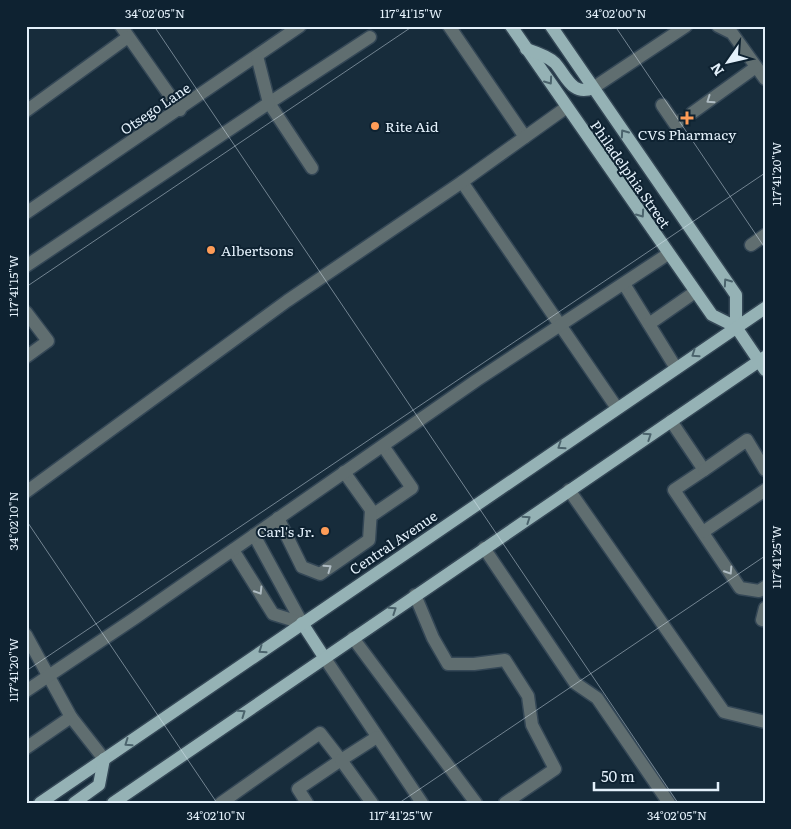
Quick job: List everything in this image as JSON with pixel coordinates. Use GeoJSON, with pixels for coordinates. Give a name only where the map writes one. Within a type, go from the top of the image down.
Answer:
{"type":"FeatureCollection","features":[{"type":"Feature","properties":{"kind":"main road","name":"Philadelphia Street"},"geometry":{"type":"LineString","coordinates":[[511,26],[712,316],[736,327],[736,295],[551,26]]}},
{"type":"Feature","properties":{"kind":"main road"},"geometry":{"type":"LineString","coordinates":[[526,48],[554,61],[570,84],[578,90],[587,91],[593,88]]}},
{"type":"Feature","properties":{"kind":"main road","name":"Central Avenue"},"geometry":{"type":"LineString","coordinates":[[40,803],[765,308]]}},
{"type":"Feature","properties":{"kind":"main road"},"geometry":{"type":"LineString","coordinates":[[113,803],[670,421],[763,363],[736,327]]}},
{"type":"Feature","properties":{"kind":"main road"},"geometry":{"type":"LineString","coordinates":[[302,623],[324,657]]}},
{"type":"Feature","properties":{"kind":"main road"},"geometry":{"type":"LineString","coordinates":[[74,803],[99,785],[104,759]]}},
{"type":"Feature","properties":{"kind":"street"},"geometry":{"type":"LineString","coordinates":[[121,26],[180,110]]}},
{"type":"Feature","properties":{"kind":"street","name":"Otsego Lane"},"geometry":{"type":"LineString","coordinates":[[26,213],[180,110],[300,26]]}},
{"type":"Feature","properties":{"kind":"street"},"geometry":{"type":"LineString","coordinates":[[449,26],[525,137]]}},
{"type":"Feature","properties":{"kind":"street"},"geometry":{"type":"LineString","coordinates":[[593,88],[686,26]]}},
{"type":"Feature","properties":{"kind":"street"},"geometry":{"type":"LineString","coordinates":[[718,26],[732,33],[765,79]]}},
{"type":"Feature","properties":{"kind":"street"},"geometry":{"type":"LineString","coordinates":[[26,111],[128,37]]}},
{"type":"Feature","properties":{"kind":"street"},"geometry":{"type":"LineString","coordinates":[[26,266],[370,37]]}},
{"type":"Feature","properties":{"kind":"street"},"geometry":{"type":"LineString","coordinates":[[257,56],[269,104],[312,168]]}},
{"type":"Feature","properties":{"kind":"street"},"geometry":{"type":"LineString","coordinates":[[692,113],[756,67]]}},
{"type":"Feature","properties":{"kind":"street"},"geometry":{"type":"LineString","coordinates":[[662,105],[675,124],[680,121]]}},
{"type":"Feature","properties":{"kind":"street"},"geometry":{"type":"LineString","coordinates":[[26,492],[287,302],[462,182],[567,107]]}},
{"type":"Feature","properties":{"kind":"street"},"geometry":{"type":"LineString","coordinates":[[462,182],[617,408]]}},
{"type":"Feature","properties":{"kind":"street"},"geometry":{"type":"LineString","coordinates":[[750,245],[765,235]]}},
{"type":"Feature","properties":{"kind":"street"},"geometry":{"type":"LineString","coordinates":[[26,691],[344,472],[668,254]]}},
{"type":"Feature","properties":{"kind":"street"},"geometry":{"type":"LineString","coordinates":[[624,284],[676,368]]}},
{"type":"Feature","properties":{"kind":"street"},"geometry":{"type":"LineString","coordinates":[[649,324],[695,292]]}},
{"type":"Feature","properties":{"kind":"street"},"geometry":{"type":"LineString","coordinates":[[26,312],[48,341],[26,357]]}},
{"type":"Feature","properties":{"kind":"street"},"geometry":{"type":"LineString","coordinates":[[670,421],[704,470]]}},
{"type":"Feature","properties":{"kind":"street"},"geometry":{"type":"LineString","coordinates":[[765,470],[747,440],[674,490],[740,588],[759,591],[765,587]]}},
{"type":"Feature","properties":{"kind":"street"},"geometry":{"type":"LineString","coordinates":[[344,472],[374,514],[412,488],[383,446]]}},
{"type":"Feature","properties":{"kind":"street"},"geometry":{"type":"LineString","coordinates":[[569,490],[724,712],[765,722]]}},
{"type":"Feature","properties":{"kind":"street"},"geometry":{"type":"LineString","coordinates":[[703,532],[765,490]]}},
{"type":"Feature","properties":{"kind":"street"},"geometry":{"type":"LineString","coordinates":[[278,518],[302,567],[320,574],[369,540],[371,510]]}},
{"type":"Feature","properties":{"kind":"street"},"geometry":{"type":"LineString","coordinates":[[254,535],[302,623]]}},
{"type":"Feature","properties":{"kind":"street"},"geometry":{"type":"LineString","coordinates":[[484,548],[575,683],[597,698],[668,803]]}},
{"type":"Feature","properties":{"kind":"street"},"geometry":{"type":"LineString","coordinates":[[233,550],[273,614],[302,623]]}},
{"type":"Feature","properties":{"kind":"street"},"geometry":{"type":"LineString","coordinates":[[415,596],[433,638],[448,664],[474,664],[505,660],[528,696],[532,725],[555,769],[505,803]]}},
{"type":"Feature","properties":{"kind":"street"},"geometry":{"type":"LineString","coordinates":[[26,635],[71,717],[104,759]]}},
{"type":"Feature","properties":{"kind":"street"},"geometry":{"type":"LineString","coordinates":[[353,638],[476,803]]}},
{"type":"Feature","properties":{"kind":"street"},"geometry":{"type":"LineString","coordinates":[[324,657],[422,803]]}},
{"type":"Feature","properties":{"kind":"street"},"geometry":{"type":"LineString","coordinates":[[26,748],[71,717]]}},
{"type":"Feature","properties":{"kind":"street"},"geometry":{"type":"LineString","coordinates":[[221,803],[320,733],[372,803]]}},
{"type":"Feature","properties":{"kind":"street"},"geometry":{"type":"LineString","coordinates":[[308,803],[298,789],[377,737]]}},
{"type":"Feature","properties":{"kind":"place","name":"CVS Pharmacy"},"geometry":{"type":"Point","coordinates":[687,118]}},
{"type":"Feature","properties":{"kind":"place","name":"Rite Aid"},"geometry":{"type":"Point","coordinates":[375,126]}},
{"type":"Feature","properties":{"kind":"place","name":"Albertsons"},"geometry":{"type":"Point","coordinates":[211,250]}},
{"type":"Feature","properties":{"kind":"place","name":"Carl's Jr."},"geometry":{"type":"Point","coordinates":[325,531]}}]}
